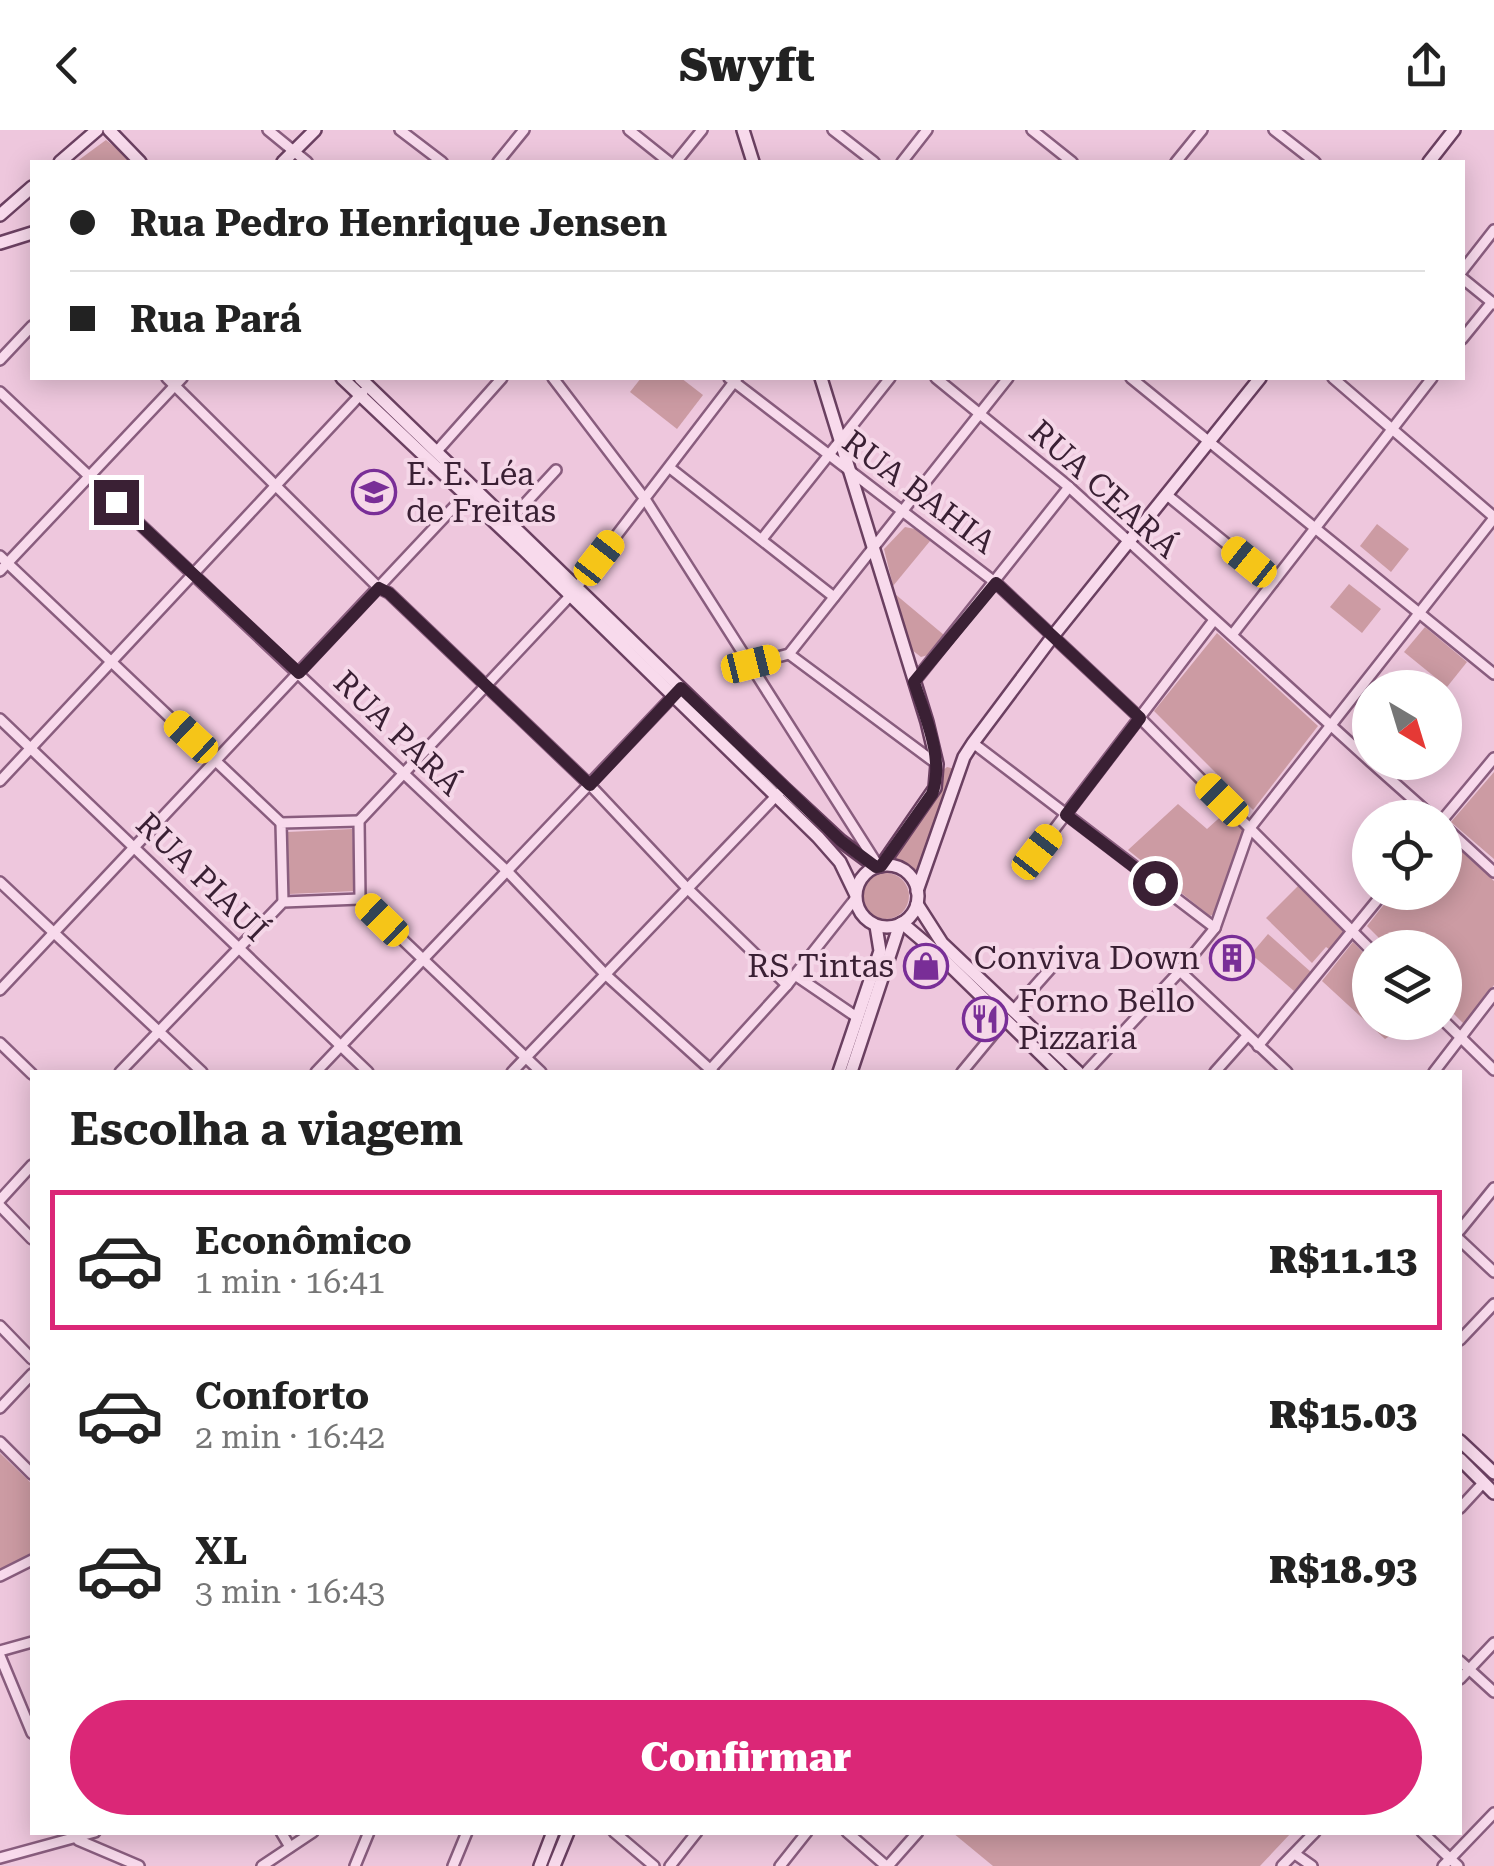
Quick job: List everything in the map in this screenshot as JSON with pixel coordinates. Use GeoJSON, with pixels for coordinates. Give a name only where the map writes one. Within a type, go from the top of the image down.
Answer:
{"type":"FeatureCollection","features":[{"type":"Feature","properties":{"kind":"main road"},"geometry":{"type":"LineString","coordinates":[[62,160],[96,130]]}},
{"type":"Feature","properties":{"kind":"main road"},"geometry":{"type":"LineString","coordinates":[[108,130],[138,160]]}},
{"type":"Feature","properties":{"kind":"main road"},"geometry":{"type":"LineString","coordinates":[[284,160],[315,130]]}},
{"type":"Feature","properties":{"kind":"main road"},"geometry":{"type":"LineString","coordinates":[[744,130],[752,160]]}},
{"type":"Feature","properties":{"kind":"main road"},"geometry":{"type":"LineString","coordinates":[[1431,160],[1454,130]]}},
{"type":"Feature","properties":{"kind":"main road"},"geometry":{"type":"LineString","coordinates":[[0,215],[30,190]]}},
{"type":"Feature","properties":{"kind":"main road"},"geometry":{"type":"LineString","coordinates":[[2,238],[27,235]]}},
{"type":"Feature","properties":{"kind":"main road"},"geometry":{"type":"LineString","coordinates":[[822,380],[937,764],[932,794],[879,866],[862,877],[856,896]]}},
{"type":"Feature","properties":{"kind":"main road"},"geometry":{"type":"LineString","coordinates":[[852,1070],[901,924],[917,897],[964,757],[1053,636],[1258,380]]}},
{"type":"Feature","properties":{"kind":"main road"},"geometry":{"type":"LineString","coordinates":[[363,386],[437,451],[470,491],[509,520],[573,591]]}},
{"type":"Feature","properties":{"kind":"main road"},"geometry":{"type":"LineString","coordinates":[[363,386],[780,792],[830,849],[856,896],[862,916],[876,926],[901,924],[1076,1070]]}},
{"type":"Feature","properties":{"kind":"main road"},"geometry":{"type":"LineString","coordinates":[[937,764],[964,757]]}},
{"type":"Feature","properties":{"kind":"main road"},"geometry":{"type":"LineString","coordinates":[[780,792],[879,866],[900,868],[908,874],[942,943],[1057,1070]]}},
{"type":"Feature","properties":{"kind":"main road"},"geometry":{"type":"LineString","coordinates":[[840,1070],[880,951],[876,926]]}},
{"type":"Feature","properties":{"kind":"main road"},"geometry":{"type":"LineString","coordinates":[[1462,1443],[1491,1475],[1494,1493]]}},
{"type":"Feature","properties":{"kind":"main road"},"geometry":{"type":"LineString","coordinates":[[1462,1460],[1491,1475]]}},
{"type":"Feature","properties":{"kind":"main road"},"geometry":{"type":"LineString","coordinates":[[540,1866],[552,1835]]}},
{"type":"Feature","properties":{"kind":"main road"},"geometry":{"type":"LineString","coordinates":[[554,1866],[567,1835]]}},
{"type":"Feature","properties":{"kind":"street"},"geometry":{"type":"LineString","coordinates":[[268,130],[303,160]]}},
{"type":"Feature","properties":{"kind":"street"},"geometry":{"type":"LineString","coordinates":[[400,130],[439,160]]}},
{"type":"Feature","properties":{"kind":"street"},"geometry":{"type":"LineString","coordinates":[[500,160],[524,130]]}},
{"type":"Feature","properties":{"kind":"street"},"geometry":{"type":"LineString","coordinates":[[629,130],[666,160]]}},
{"type":"Feature","properties":{"kind":"street"},"geometry":{"type":"LineString","coordinates":[[678,160],[702,130]]}},
{"type":"Feature","properties":{"kind":"street"},"geometry":{"type":"LineString","coordinates":[[833,130],[871,160]]}},
{"type":"Feature","properties":{"kind":"street"},"geometry":{"type":"LineString","coordinates":[[904,160],[927,130]]}},
{"type":"Feature","properties":{"kind":"street"},"geometry":{"type":"LineString","coordinates":[[1032,130],[1070,160]]}},
{"type":"Feature","properties":{"kind":"street"},"geometry":{"type":"LineString","coordinates":[[1178,160],[1202,130]]}},
{"type":"Feature","properties":{"kind":"street"},"geometry":{"type":"LineString","coordinates":[[1274,130],[1312,160]]}},
{"type":"Feature","properties":{"kind":"street"},"geometry":{"type":"LineString","coordinates":[[1465,270],[1494,230]]}},
{"type":"Feature","properties":{"kind":"street"},"geometry":{"type":"LineString","coordinates":[[1465,277],[1493,303],[1465,336]]}},
{"type":"Feature","properties":{"kind":"street"},"geometry":{"type":"LineString","coordinates":[[0,360],[30,328]]}},
{"type":"Feature","properties":{"kind":"street"},"geometry":{"type":"LineString","coordinates":[[283,902],[281,823],[2,563],[89,477],[175,380],[276,488],[590,785],[787,985]]}},
{"type":"Feature","properties":{"kind":"street"},"geometry":{"type":"LineString","coordinates":[[437,451],[500,380]]}},
{"type":"Feature","properties":{"kind":"street"},"geometry":{"type":"LineString","coordinates":[[555,380],[644,499],[879,866]]}},
{"type":"Feature","properties":{"kind":"street"},"geometry":{"type":"LineString","coordinates":[[539,1070],[360,899],[359,821],[573,591],[670,468],[732,380]]}},
{"type":"Feature","properties":{"kind":"street","name":"RUA BAHIA"},"geometry":{"type":"LineString","coordinates":[[734,380],[996,583],[1140,718],[1352,931]]}},
{"type":"Feature","properties":{"kind":"street"},"geometry":{"type":"LineString","coordinates":[[762,539],[888,380]]}},
{"type":"Feature","properties":{"kind":"street","name":"RUA CEARÁ"},"geometry":{"type":"LineString","coordinates":[[939,380],[1069,488],[1352,745]]}},
{"type":"Feature","properties":{"kind":"street"},"geometry":{"type":"LineString","coordinates":[[751,664],[789,654],[1006,380]]}},
{"type":"Feature","properties":{"kind":"street"},"geometry":{"type":"LineString","coordinates":[[1132,380],[1494,674]]}},
{"type":"Feature","properties":{"kind":"street"},"geometry":{"type":"LineString","coordinates":[[1088,1070],[1180,971],[1214,928],[1250,828],[1494,517],[1335,380]]}},
{"type":"Feature","properties":{"kind":"street"},"geometry":{"type":"LineString","coordinates":[[1232,636],[1430,380]]}},
{"type":"Feature","properties":{"kind":"street"},"geometry":{"type":"LineString","coordinates":[[0,781],[276,488],[363,386]]}},
{"type":"Feature","properties":{"kind":"street","name":"RUA PARÁ"},"geometry":{"type":"LineString","coordinates":[[0,392],[508,872],[605,974],[709,1070]]}},
{"type":"Feature","properties":{"kind":"street"},"geometry":{"type":"LineString","coordinates":[[670,468],[834,597]]}},
{"type":"Feature","properties":{"kind":"street"},"geometry":{"type":"LineString","coordinates":[[509,520],[556,470]]}},
{"type":"Feature","properties":{"kind":"street"},"geometry":{"type":"LineString","coordinates":[[914,682],[1069,488]]}},
{"type":"Feature","properties":{"kind":"street"},"geometry":{"type":"LineString","coordinates":[[0,990],[470,491]]}},
{"type":"Feature","properties":{"kind":"street"},"geometry":{"type":"LineString","coordinates":[[1167,495],[1273,582]]}},
{"type":"Feature","properties":{"kind":"street"},"geometry":{"type":"LineString","coordinates":[[1037,852],[1214,620]]}},
{"type":"Feature","properties":{"kind":"street"},"geometry":{"type":"LineString","coordinates":[[789,654],[937,764]]}},
{"type":"Feature","properties":{"kind":"street"},"geometry":{"type":"LineString","coordinates":[[318,1070],[677,692]]}},
{"type":"Feature","properties":{"kind":"street","name":"RUA PIAUÍ"},"geometry":{"type":"LineString","coordinates":[[0,719],[366,1070]]}},
{"type":"Feature","properties":{"kind":"street"},"geometry":{"type":"LineString","coordinates":[[973,743],[1214,928]]}},
{"type":"Feature","properties":{"kind":"street"},"geometry":{"type":"LineString","coordinates":[[1459,800],[1494,758]]}},
{"type":"Feature","properties":{"kind":"street","name":"RUA CEARÁ"},"geometry":{"type":"LineString","coordinates":[[1391,780],[1414,800]]}},
{"type":"Feature","properties":{"kind":"street"},"geometry":{"type":"LineString","coordinates":[[514,1070],[780,792]]}},
{"type":"Feature","properties":{"kind":"street"},"geometry":{"type":"LineString","coordinates":[[281,823],[359,821]]}},
{"type":"Feature","properties":{"kind":"street"},"geometry":{"type":"LineString","coordinates":[[1462,843],[1494,872]]}},
{"type":"Feature","properties":{"kind":"street"},"geometry":{"type":"LineString","coordinates":[[0,882],[200,1070]]}},
{"type":"Feature","properties":{"kind":"street"},"geometry":{"type":"LineString","coordinates":[[713,1070],[787,985],[856,896]]}},
{"type":"Feature","properties":{"kind":"street"},"geometry":{"type":"LineString","coordinates":[[122,1070],[283,902],[360,899]]}},
{"type":"Feature","properties":{"kind":"street"},"geometry":{"type":"LineString","coordinates":[[1355,930],[1370,910]]}},
{"type":"Feature","properties":{"kind":"street"},"geometry":{"type":"LineString","coordinates":[[1258,1046],[1352,933]]}},
{"type":"Feature","properties":{"kind":"street"},"geometry":{"type":"LineString","coordinates":[[964,1070],[1058,960]]}},
{"type":"Feature","properties":{"kind":"street"},"geometry":{"type":"LineString","coordinates":[[1180,971],[1285,1070]]}},
{"type":"Feature","properties":{"kind":"street"},"geometry":{"type":"LineString","coordinates":[[795,975],[858,1018]]}},
{"type":"Feature","properties":{"kind":"street"},"geometry":{"type":"LineString","coordinates":[[1462,1035],[1494,994]]}},
{"type":"Feature","properties":{"kind":"street"},"geometry":{"type":"LineString","coordinates":[[1217,1070],[1247,1036]]}},
{"type":"Feature","properties":{"kind":"street"},"geometry":{"type":"LineString","coordinates":[[1436,1070],[1458,1040]]}},
{"type":"Feature","properties":{"kind":"street"},"geometry":{"type":"LineString","coordinates":[[1462,1040],[1494,1070]]}},
{"type":"Feature","properties":{"kind":"street"},"geometry":{"type":"LineString","coordinates":[[0,1043],[30,1072]]}},
{"type":"Feature","properties":{"kind":"street"},"geometry":{"type":"LineString","coordinates":[[30,1167],[0,1203],[30,1236]]}},
{"type":"Feature","properties":{"kind":"street"},"geometry":{"type":"LineString","coordinates":[[1462,1228],[1494,1188]]}},
{"type":"Feature","properties":{"kind":"street"},"geometry":{"type":"LineString","coordinates":[[1462,1242],[1494,1272]]}},
{"type":"Feature","properties":{"kind":"street"},"geometry":{"type":"LineString","coordinates":[[1462,1338],[1494,1304]]}},
{"type":"Feature","properties":{"kind":"street"},"geometry":{"type":"LineString","coordinates":[[0,1326],[30,1356]]}},
{"type":"Feature","properties":{"kind":"street"},"geometry":{"type":"LineString","coordinates":[[0,1408],[30,1376]]}},
{"type":"Feature","properties":{"kind":"street"},"geometry":{"type":"LineString","coordinates":[[0,1442],[30,1472]]}},
{"type":"Feature","properties":{"kind":"street"},"geometry":{"type":"LineString","coordinates":[[1462,1506],[1491,1475]]}},
{"type":"Feature","properties":{"kind":"street"},"geometry":{"type":"LineString","coordinates":[[0,1576],[30,1561]]}},
{"type":"Feature","properties":{"kind":"street"},"geometry":{"type":"LineString","coordinates":[[1462,1677],[1494,1642]]}},
{"type":"Feature","properties":{"kind":"street"},"geometry":{"type":"LineString","coordinates":[[30,1643],[0,1653],[30,1728]]}},
{"type":"Feature","properties":{"kind":"street"},"geometry":{"type":"LineString","coordinates":[[1462,1663],[1494,1692]]}},
{"type":"Feature","properties":{"kind":"street"},"geometry":{"type":"LineString","coordinates":[[1425,1835],[1450,1863],[1494,1813]]}},
{"type":"Feature","properties":{"kind":"street"},"geometry":{"type":"LineString","coordinates":[[283,1835],[290,1847]]}},
{"type":"Feature","properties":{"kind":"street"},"geometry":{"type":"LineString","coordinates":[[263,1866],[308,1835]]}},
{"type":"Feature","properties":{"kind":"street"},"geometry":{"type":"LineString","coordinates":[[356,1866],[368,1835]]}},
{"type":"Feature","properties":{"kind":"street"},"geometry":{"type":"LineString","coordinates":[[453,1866],[466,1835]]}},
{"type":"Feature","properties":{"kind":"street"},"geometry":{"type":"LineString","coordinates":[[618,1835],[654,1866]]}},
{"type":"Feature","properties":{"kind":"street"},"geometry":{"type":"LineString","coordinates":[[670,1866],[695,1835]]}},
{"type":"Feature","properties":{"kind":"street"},"geometry":{"type":"LineString","coordinates":[[780,1866],[805,1835]]}},
{"type":"Feature","properties":{"kind":"street"},"geometry":{"type":"LineString","coordinates":[[851,1835],[887,1866],[915,1835]]}},
{"type":"Feature","properties":{"kind":"street"},"geometry":{"type":"LineString","coordinates":[[1282,1866],[1311,1835]]}},
{"type":"Feature","properties":{"kind":"street"},"geometry":{"type":"LineString","coordinates":[[0,1858],[76,1836],[132,1865]]}},
{"type":"Feature","properties":{"kind":"street"},"geometry":{"type":"LineString","coordinates":[[1295,1854],[1312,1866]]}},
{"type":"Feature","properties":{"kind":"shaded area"},"geometry":{"type":"Polygon","coordinates":[[[106,140],[131,160],[79,160],[106,140]]]}},
{"type":"Feature","properties":{"kind":"shaded area"},"geometry":{"type":"Polygon","coordinates":[[[639,380],[684,380],[703,395],[677,429],[630,392],[639,380]]]}},
{"type":"Feature","properties":{"kind":"shaded area"},"geometry":{"type":"Polygon","coordinates":[[[1377,524],[1409,549],[1391,572],[1360,546],[1377,524]]]}},
{"type":"Feature","properties":{"kind":"shaded area"},"geometry":{"type":"Polygon","coordinates":[[[905,527],[915,529],[930,541],[893,586],[884,549],[905,527]]]}},
{"type":"Feature","properties":{"kind":"shaded area"},"geometry":{"type":"Polygon","coordinates":[[[1349,584],[1381,609],[1362,633],[1330,607],[1349,584]]]}},
{"type":"Feature","properties":{"kind":"shaded area"},"geometry":{"type":"Polygon","coordinates":[[[895,594],[944,635],[928,655],[921,657],[912,650],[895,594]]]}},
{"type":"Feature","properties":{"kind":"shaded area"},"geometry":{"type":"Polygon","coordinates":[[[1425,627],[1467,662],[1461,670],[1426,670],[1404,652],[1425,627]]]}},
{"type":"Feature","properties":{"kind":"shaded area"},"geometry":{"type":"Polygon","coordinates":[[[1217,633],[1318,726],[1253,810],[1154,711],[1217,633]]]}},
{"type":"Feature","properties":{"kind":"shaded area"},"geometry":{"type":"Polygon","coordinates":[[[947,767],[955,769],[917,875],[904,863],[889,859],[947,767]]]}},
{"type":"Feature","properties":{"kind":"shaded area"},"geometry":{"type":"Polygon","coordinates":[[[1494,772],[1494,859],[1462,831],[1462,809],[1494,772]]]}},
{"type":"Feature","properties":{"kind":"shaded area"},"geometry":{"type":"Polygon","coordinates":[[[1178,804],[1207,829],[1227,811],[1242,827],[1214,914],[1210,916],[1128,850],[1178,804]]]}},
{"type":"Feature","properties":{"kind":"shaded area"},"geometry":{"type":"Polygon","coordinates":[[[352,829],[355,891],[289,894],[287,832],[352,829]]]}},
{"type":"Feature","properties":{"kind":"shaded area"},"geometry":{"type":"Polygon","coordinates":[[[1462,852],[1494,881],[1494,985],[1465,1025],[1462,930],[1371,930],[1367,926],[1380,910],[1462,910],[1462,852]]]}},
{"type":"Feature","properties":{"kind":"shaded area"},"geometry":{"type":"Polygon","coordinates":[[[886,873],[902,880],[909,896],[902,912],[886,919],[870,912],[863,896],[870,880],[886,873]]]}},
{"type":"Feature","properties":{"kind":"shaded area"},"geometry":{"type":"Polygon","coordinates":[[[1299,885],[1347,933],[1333,952],[1326,947],[1312,963],[1266,918],[1299,885]]]}},
{"type":"Feature","properties":{"kind":"shaded area"},"geometry":{"type":"Polygon","coordinates":[[[1268,934],[1311,972],[1294,991],[1251,954],[1268,934]]]}},
{"type":"Feature","properties":{"kind":"shaded area"},"geometry":{"type":"Polygon","coordinates":[[[1352,943],[1352,1009],[1322,981],[1352,943]]]}},
{"type":"Feature","properties":{"kind":"shaded area"},"geometry":{"type":"Polygon","coordinates":[[[0,1453],[30,1482],[30,1556],[0,1570],[0,1453]]]}},
{"type":"Feature","properties":{"kind":"shaded area"},"geometry":{"type":"Polygon","coordinates":[[[955,1835],[1289,1835],[1260,1866],[993,1866],[955,1835]]]}},
{"type":"Feature","properties":{"kind":"place","name":"E. E. Léa de Freitas"},"geometry":{"type":"Point","coordinates":[374,492]}},
{"type":"Feature","properties":{"kind":"place","name":"Conviva Down"},"geometry":{"type":"Point","coordinates":[1232,958]}},
{"type":"Feature","properties":{"kind":"place","name":"RS Tintas"},"geometry":{"type":"Point","coordinates":[926,966]}},
{"type":"Feature","properties":{"kind":"place","name":"Forno Bello Pizzaria"},"geometry":{"type":"Point","coordinates":[985,1019]}},
{"type":"Feature","properties":{"kind":"route"},"geometry":{"type":"LineString","coordinates":[[116,502],[299,673],[379,588],[389,593],[590,785],[681,688],[841,841],[876,867],[881,866],[932,794],[936,781],[937,764],[914,682],[996,583],[1140,718],[1066,815],[1155,883]]}}]}
